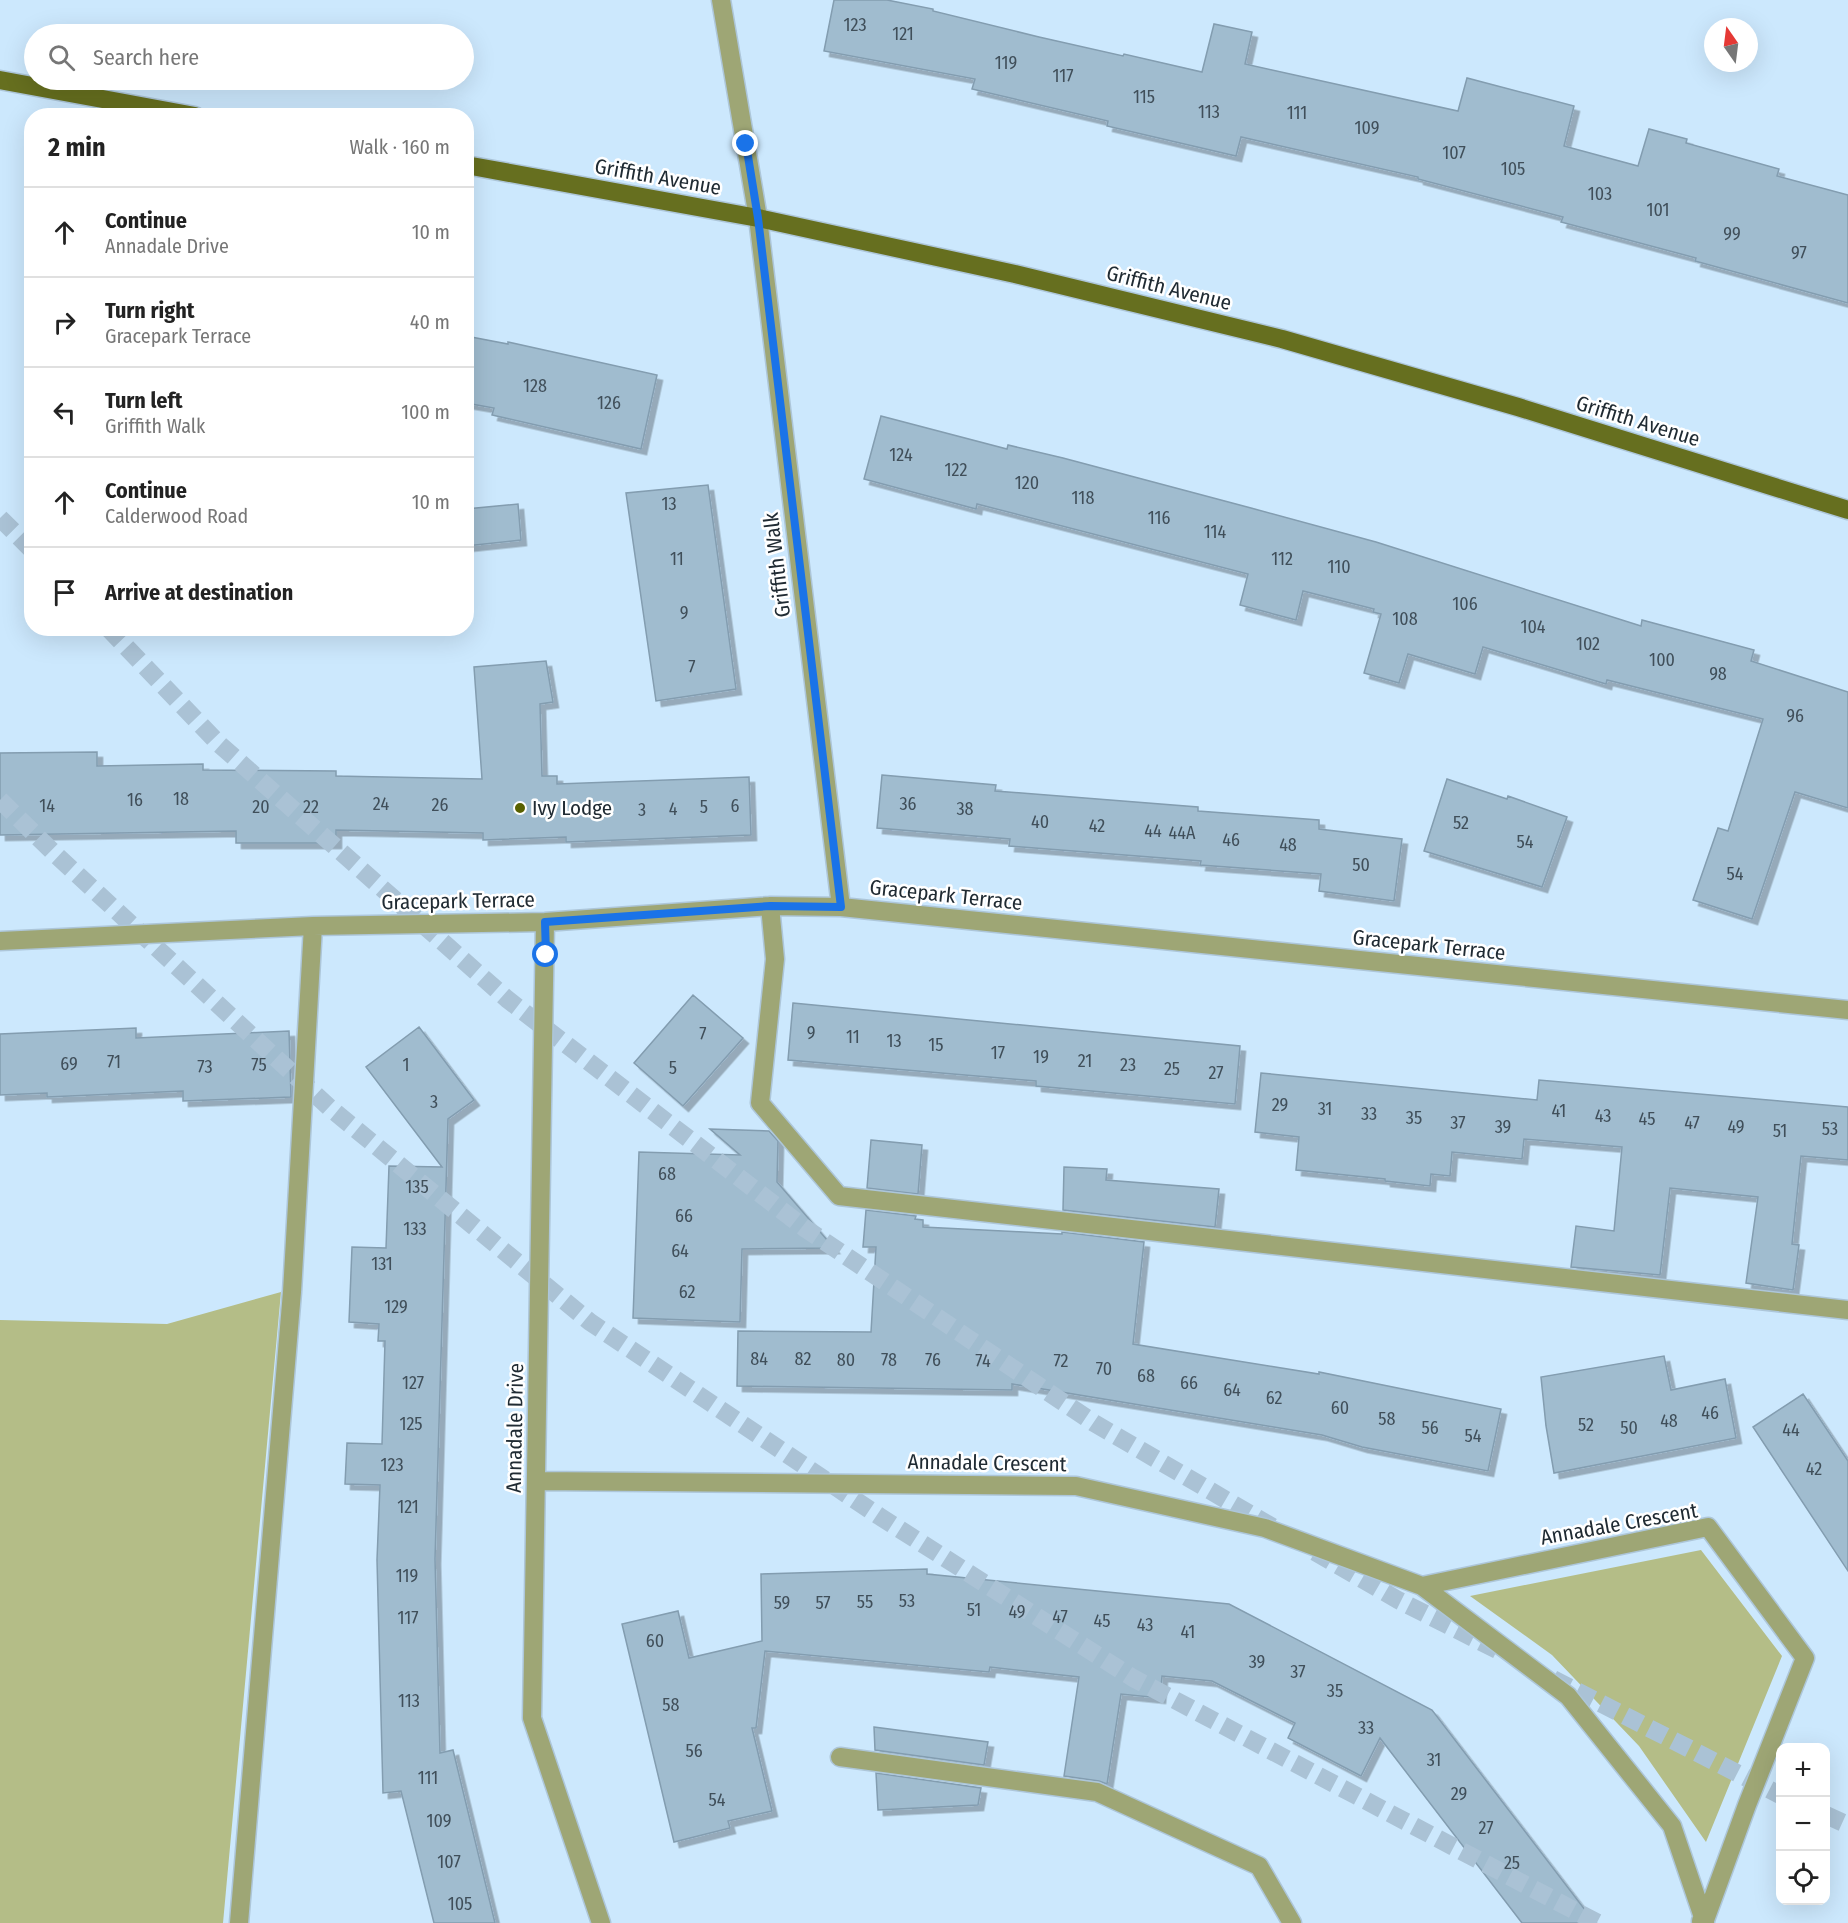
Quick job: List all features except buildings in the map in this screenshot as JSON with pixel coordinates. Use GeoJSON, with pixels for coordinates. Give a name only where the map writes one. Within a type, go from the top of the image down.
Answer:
{"type":"FeatureCollection","features":[{"type":"Feature","properties":{"kind":"main road"},"geometry":{"type":"LineString","coordinates":[[0,80],[24,84]]}},
{"type":"Feature","properties":{"kind":"main road"},"geometry":{"type":"LineString","coordinates":[[54,90],[152,108]]}},
{"type":"Feature","properties":{"kind":"main road","name":"Griffith Avenue"},"geometry":{"type":"LineString","coordinates":[[474,166],[758,218],[1015,274],[1282,339],[1518,407],[1848,510]]}},
{"type":"Feature","properties":{"kind":"street","name":"Griffith Walk"},"geometry":{"type":"LineString","coordinates":[[721,0],[758,218],[841,907]]}},
{"type":"Feature","properties":{"kind":"street","name":"Gracepark Terrace"},"geometry":{"type":"LineString","coordinates":[[0,941],[313,926],[545,922],[770,906],[841,907],[1848,1010]]}},
{"type":"Feature","properties":{"kind":"street"},"geometry":{"type":"LineString","coordinates":[[770,906],[775,959],[760,1103],[839,1196],[1848,1310]]}},
{"type":"Feature","properties":{"kind":"street","name":"Annadale Drive"},"geometry":{"type":"LineString","coordinates":[[545,922],[532,1718],[601,1923]]}},
{"type":"Feature","properties":{"kind":"street"},"geometry":{"type":"LineString","coordinates":[[239,1923],[292,1292],[313,926]]}},
{"type":"Feature","properties":{"kind":"street","name":"Annadale Crescent"},"geometry":{"type":"LineString","coordinates":[[537,1481],[1076,1486],[1265,1528],[1422,1586],[1568,1696],[1672,1826],[1703,1922]]}},
{"type":"Feature","properties":{"kind":"street","name":"Annadale Crescent"},"geometry":{"type":"LineString","coordinates":[[1422,1586],[1707,1527],[1805,1658],[1703,1922]]}},
{"type":"Feature","properties":{"kind":"street"},"geometry":{"type":"LineString","coordinates":[[840,1757],[1097,1792],[1259,1866],[1292,1923]]}},
{"type":"Feature","properties":{"kind":"green space"},"geometry":{"type":"Polygon","coordinates":[[[281,1292],[223,1923],[0,1923],[0,1320],[167,1324],[281,1292]]]}},
{"type":"Feature","properties":{"kind":"green space"},"geometry":{"type":"Polygon","coordinates":[[[1701,1550],[1782,1656],[1706,1842],[1639,1746],[1552,1655],[1470,1596],[1701,1550]]]}},
{"type":"Feature","properties":{"kind":"tunnel"},"geometry":{"type":"LineString","coordinates":[[0,518],[24,542]]}},
{"type":"Feature","properties":{"kind":"tunnel"},"geometry":{"type":"LineString","coordinates":[[116,636],[218,743],[507,999],[806,1229],[1094,1423],[1276,1529]]}},
{"type":"Feature","properties":{"kind":"tunnel"},"geometry":{"type":"LineString","coordinates":[[0,800],[55,854],[330,1108],[590,1322],[879,1516],[1133,1678],[1598,1923]]}},
{"type":"Feature","properties":{"kind":"tunnel"},"geometry":{"type":"LineString","coordinates":[[1315,1552],[1398,1600],[1505,1654]]}},
{"type":"Feature","properties":{"kind":"tunnel"},"geometry":{"type":"LineString","coordinates":[[1553,1679],[1776,1793]]}},
{"type":"Feature","properties":{"kind":"tunnel"},"geometry":{"type":"LineString","coordinates":[[1830,1817],[1848,1825]]}},
{"type":"Feature","properties":{"kind":"place","name":"Ivy Lodge"},"geometry":{"type":"Point","coordinates":[520,808]}},
{"type":"Feature","properties":{"kind":"route"},"geometry":{"type":"LineString","coordinates":[[546,955],[545,922],[770,906],[841,907],[758,218],[746,144]]}}]}
